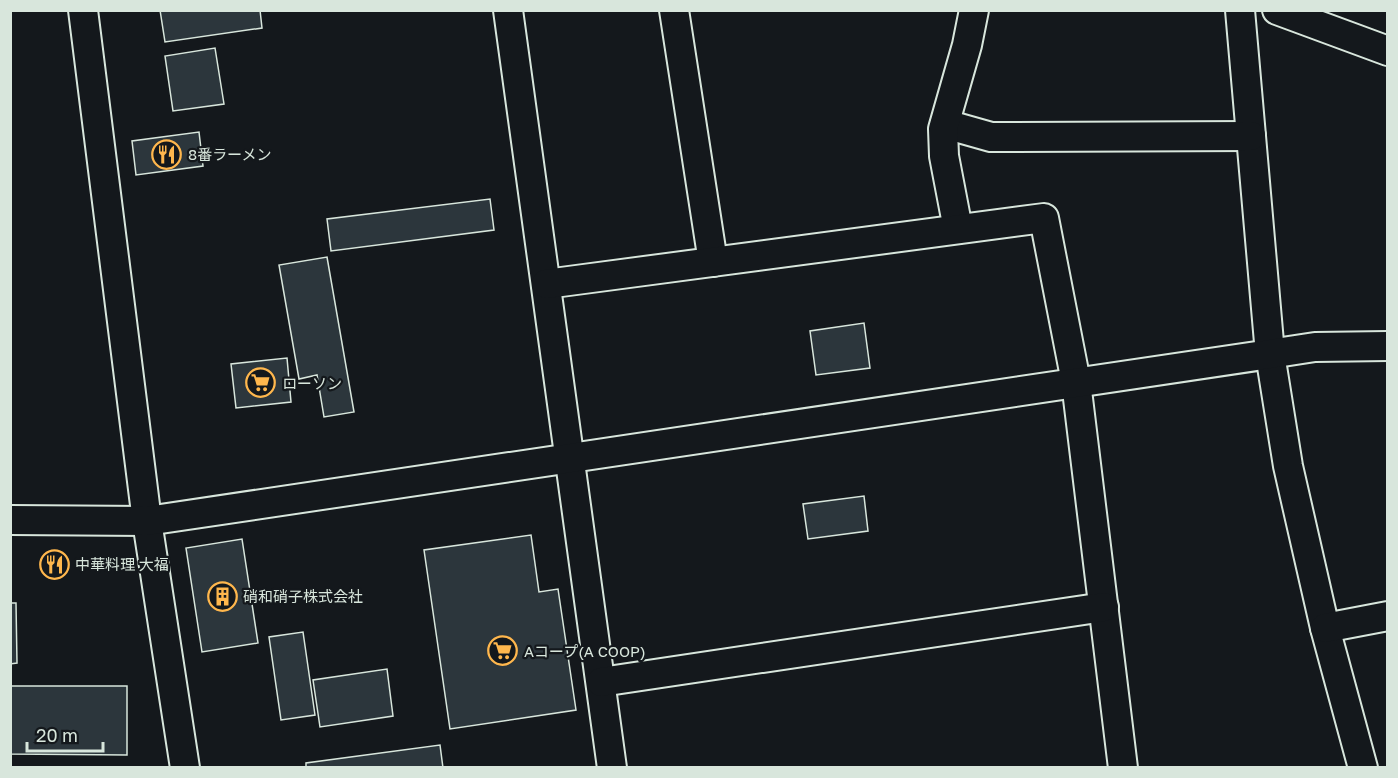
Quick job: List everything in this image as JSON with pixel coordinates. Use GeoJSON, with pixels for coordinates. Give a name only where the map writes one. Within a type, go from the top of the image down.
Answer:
{"type":"FeatureCollection","features":[{"type":"Feature","properties":{"kind":"street"},"geometry":{"type":"LineString","coordinates":[[83,10],[147,521],[185,768]]}},
{"type":"Feature","properties":{"kind":"street"},"geometry":{"type":"LineString","coordinates":[[508,10],[612,768]]}},
{"type":"Feature","properties":{"kind":"street"},"geometry":{"type":"LineString","coordinates":[[674,10],[713,262]]}},
{"type":"Feature","properties":{"kind":"street"},"geometry":{"type":"LineString","coordinates":[[958,229],[944,156],[945,124],[967,45],[974,10]]}},
{"type":"Feature","properties":{"kind":"street"},"geometry":{"type":"LineString","coordinates":[[1240,10],[1270,354],[1288,466],[1325,628],[1363,768]]}},
{"type":"Feature","properties":{"kind":"street"},"geometry":{"type":"LineString","coordinates":[[1277,10],[1388,51]]}},
{"type":"Feature","properties":{"kind":"street"},"geometry":{"type":"LineString","coordinates":[[945,124],[991,137],[1251,136]]}},
{"type":"Feature","properties":{"kind":"street"},"geometry":{"type":"LineString","coordinates":[[546,284],[1044,218],[1076,382],[1123,768]]}},
{"type":"Feature","properties":{"kind":"street"},"geometry":{"type":"LineString","coordinates":[[10,520],[147,521],[1315,347],[1388,346]]}},
{"type":"Feature","properties":{"kind":"street"},"geometry":{"type":"LineString","coordinates":[[601,682],[1104,607]]}},
{"type":"Feature","properties":{"kind":"street"},"geometry":{"type":"LineString","coordinates":[[1325,628],[1388,616]]}},
{"type":"Feature","properties":{"kind":"building"},"geometry":{"type":"Polygon","coordinates":[[[160,10],[260,10],[262,28],[165,42],[160,10]]]}},
{"type":"Feature","properties":{"kind":"building"},"geometry":{"type":"Polygon","coordinates":[[[215,48],[224,104],[173,111],[165,56],[215,48]]]}},
{"type":"Feature","properties":{"kind":"building","name":"8番ラーメン"},"geometry":{"type":"Polygon","coordinates":[[[199,132],[203,166],[136,175],[132,141],[199,132]]]}},
{"type":"Feature","properties":{"kind":"building"},"geometry":{"type":"Polygon","coordinates":[[[490,199],[494,230],[331,251],[327,219],[490,199]]]}},
{"type":"Feature","properties":{"kind":"building"},"geometry":{"type":"Polygon","coordinates":[[[327,257],[354,412],[324,417],[317,375],[299,379],[279,265],[327,257]]]}},
{"type":"Feature","properties":{"kind":"building"},"geometry":{"type":"Polygon","coordinates":[[[864,323],[870,368],[816,375],[810,331],[864,323]]]}},
{"type":"Feature","properties":{"kind":"building","name":"ローソン"},"geometry":{"type":"Polygon","coordinates":[[[287,358],[291,402],[236,408],[231,364],[287,358]]]}},
{"type":"Feature","properties":{"kind":"building"},"geometry":{"type":"Polygon","coordinates":[[[864,496],[868,531],[808,539],[803,504],[864,496]]]}},
{"type":"Feature","properties":{"kind":"building","name":"Aコープ(A COOP)"},"geometry":{"type":"Polygon","coordinates":[[[531,535],[539,592],[558,589],[576,710],[450,729],[424,550],[531,535]]]}},
{"type":"Feature","properties":{"kind":"building","name":"硝和硝子株式会社"},"geometry":{"type":"Polygon","coordinates":[[[242,539],[258,643],[202,652],[186,548],[242,539]]]}},
{"type":"Feature","properties":{"kind":"building"},"geometry":{"type":"Polygon","coordinates":[[[10,603],[16,603],[17,663],[10,664],[10,603]]]}},
{"type":"Feature","properties":{"kind":"building"},"geometry":{"type":"Polygon","coordinates":[[[303,632],[315,715],[281,720],[269,637],[303,632]]]}},
{"type":"Feature","properties":{"kind":"building"},"geometry":{"type":"Polygon","coordinates":[[[387,669],[393,716],[320,727],[313,680],[387,669]]]}},
{"type":"Feature","properties":{"kind":"building"},"geometry":{"type":"Polygon","coordinates":[[[10,686],[127,686],[127,755],[10,754],[10,686]]]}},
{"type":"Feature","properties":{"kind":"building"},"geometry":{"type":"Polygon","coordinates":[[[440,745],[443,768],[306,768],[306,763],[440,745]]]}},
{"type":"Feature","properties":{"kind":"place","name":"8番ラーメン"},"geometry":{"type":"Point","coordinates":[167,154]}},
{"type":"Feature","properties":{"kind":"place","name":"ローソン"},"geometry":{"type":"Point","coordinates":[261,383]}},
{"type":"Feature","properties":{"kind":"place","name":"中華料理 大福"},"geometry":{"type":"Point","coordinates":[54,564]}},
{"type":"Feature","properties":{"kind":"place","name":"硝和硝子株式会社"},"geometry":{"type":"Point","coordinates":[222,596]}},
{"type":"Feature","properties":{"kind":"place","name":"Aコープ(A COOP)"},"geometry":{"type":"Point","coordinates":[503,651]}}]}
